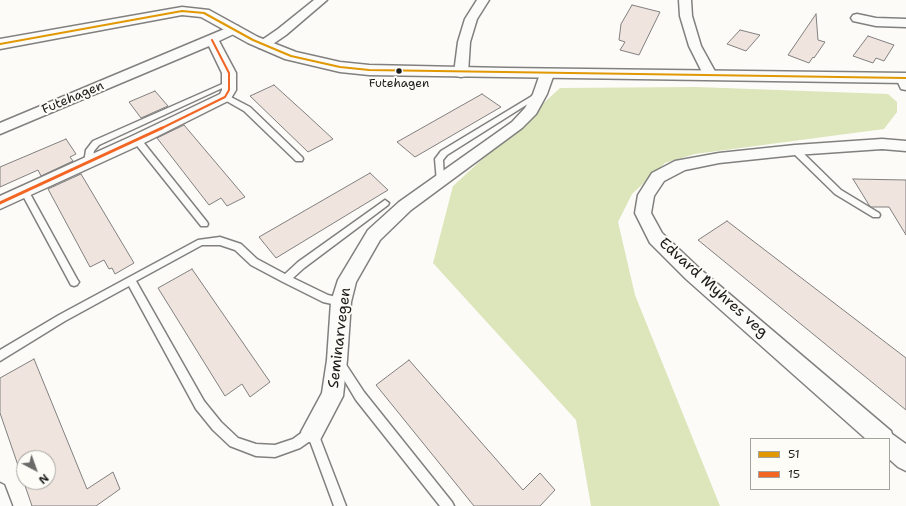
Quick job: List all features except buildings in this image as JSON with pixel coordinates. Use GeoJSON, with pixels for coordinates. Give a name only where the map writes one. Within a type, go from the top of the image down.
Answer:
{"type":"FeatureCollection","features":[{"type":"Feature","properties":{"kind":"main road"},"geometry":{"type":"LineString","coordinates":[[196,12],[212,0]]}},
{"type":"Feature","properties":{"kind":"main road"},"geometry":{"type":"LineString","coordinates":[[0,44],[182,11],[196,12],[215,18],[263,45],[291,56],[340,67],[369,70],[461,73],[710,75],[905,81]]}},
{"type":"Feature","properties":{"kind":"street"},"geometry":{"type":"LineString","coordinates":[[263,45],[282,32],[321,0]]}},
{"type":"Feature","properties":{"kind":"street"},"geometry":{"type":"LineString","coordinates":[[461,73],[464,42],[471,19],[483,0]]}},
{"type":"Feature","properties":{"kind":"street"},"geometry":{"type":"LineString","coordinates":[[685,0],[686,16],[695,46],[710,75]]}},
{"type":"Feature","properties":{"kind":"street"},"geometry":{"type":"LineString","coordinates":[[857,18],[876,22],[906,23]]}},
{"type":"Feature","properties":{"kind":"street","name":"Futehagen"},"geometry":{"type":"LineString","coordinates":[[0,129],[212,40],[234,29]]}},
{"type":"Feature","properties":{"kind":"street"},"geometry":{"type":"LineString","coordinates":[[0,203],[137,140],[227,90],[228,73],[212,40]]}},
{"type":"Feature","properties":{"kind":"street","name":"Seminarvegen"},"geometry":{"type":"LineString","coordinates":[[312,432],[332,396],[342,302],[347,280],[374,235],[405,206],[517,125],[531,111],[540,94],[547,74]]}},
{"type":"Feature","properties":{"kind":"street","name":"Edvard Myhres veg"},"geometry":{"type":"LineString","coordinates":[[882,438],[693,274],[656,238],[643,213],[646,195],[658,177],[681,165],[719,158],[795,150],[882,144],[906,146]]}},
{"type":"Feature","properties":{"kind":"street"},"geometry":{"type":"LineString","coordinates":[[890,445],[906,459]]}},
{"type":"Feature","properties":{"kind":"lane"},"geometry":{"type":"LineString","coordinates":[[88,163],[90,150],[96,143],[227,90],[299,159]]}},
{"type":"Feature","properties":{"kind":"lane"},"geometry":{"type":"LineString","coordinates":[[137,140],[204,224]]}},
{"type":"Feature","properties":{"kind":"lane"},"geometry":{"type":"LineString","coordinates":[[795,150],[838,192],[876,215]]}},
{"type":"Feature","properties":{"kind":"lane"},"geometry":{"type":"LineString","coordinates":[[25,192],[74,282]]}},
{"type":"Feature","properties":{"kind":"lane"},"geometry":{"type":"LineString","coordinates":[[286,279],[301,265],[385,203]]}},
{"type":"Feature","properties":{"kind":"lane"},"geometry":{"type":"LineString","coordinates":[[0,356],[62,318],[201,242],[220,241],[238,247],[254,262],[286,279],[326,299],[342,302]]}},
{"type":"Feature","properties":{"kind":"lane","name":"Seminarvegen"},"geometry":{"type":"LineString","coordinates":[[131,281],[200,405],[217,426],[234,442],[256,450],[275,451],[296,444],[312,432]]}},
{"type":"Feature","properties":{"kind":"lane"},"geometry":{"type":"LineString","coordinates":[[337,360],[360,396],[448,506]]}},
{"type":"Feature","properties":{"kind":"lane"},"geometry":{"type":"LineString","coordinates":[[312,432],[340,506]]}},
{"type":"Feature","properties":{"kind":"lane"},"geometry":{"type":"LineString","coordinates":[[0,489],[6,506]]}},
{"type":"Feature","properties":{"kind":"green space"},"geometry":{"type":"Polygon","coordinates":[[[696,87],[888,94],[897,102],[897,112],[884,129],[695,154],[665,163],[632,194],[618,222],[635,295],[720,506],[591,506],[576,420],[433,263],[453,186],[560,88],[696,87]]]}},
{"type":"Feature","properties":{"kind":"transit line","name":"51"},"geometry":{"type":"LineString","coordinates":[[0,44],[182,11],[204,13],[253,40],[291,56],[340,67],[369,70],[906,78]]}},
{"type":"Feature","properties":{"kind":"transit line","name":"15"},"geometry":{"type":"LineString","coordinates":[[0,203],[137,140],[225,97],[229,90],[229,73],[212,40]]}},
{"type":"Feature","properties":{"kind":"place","name":"Futehagen"},"geometry":{"type":"Point","coordinates":[399,71]}}]}
